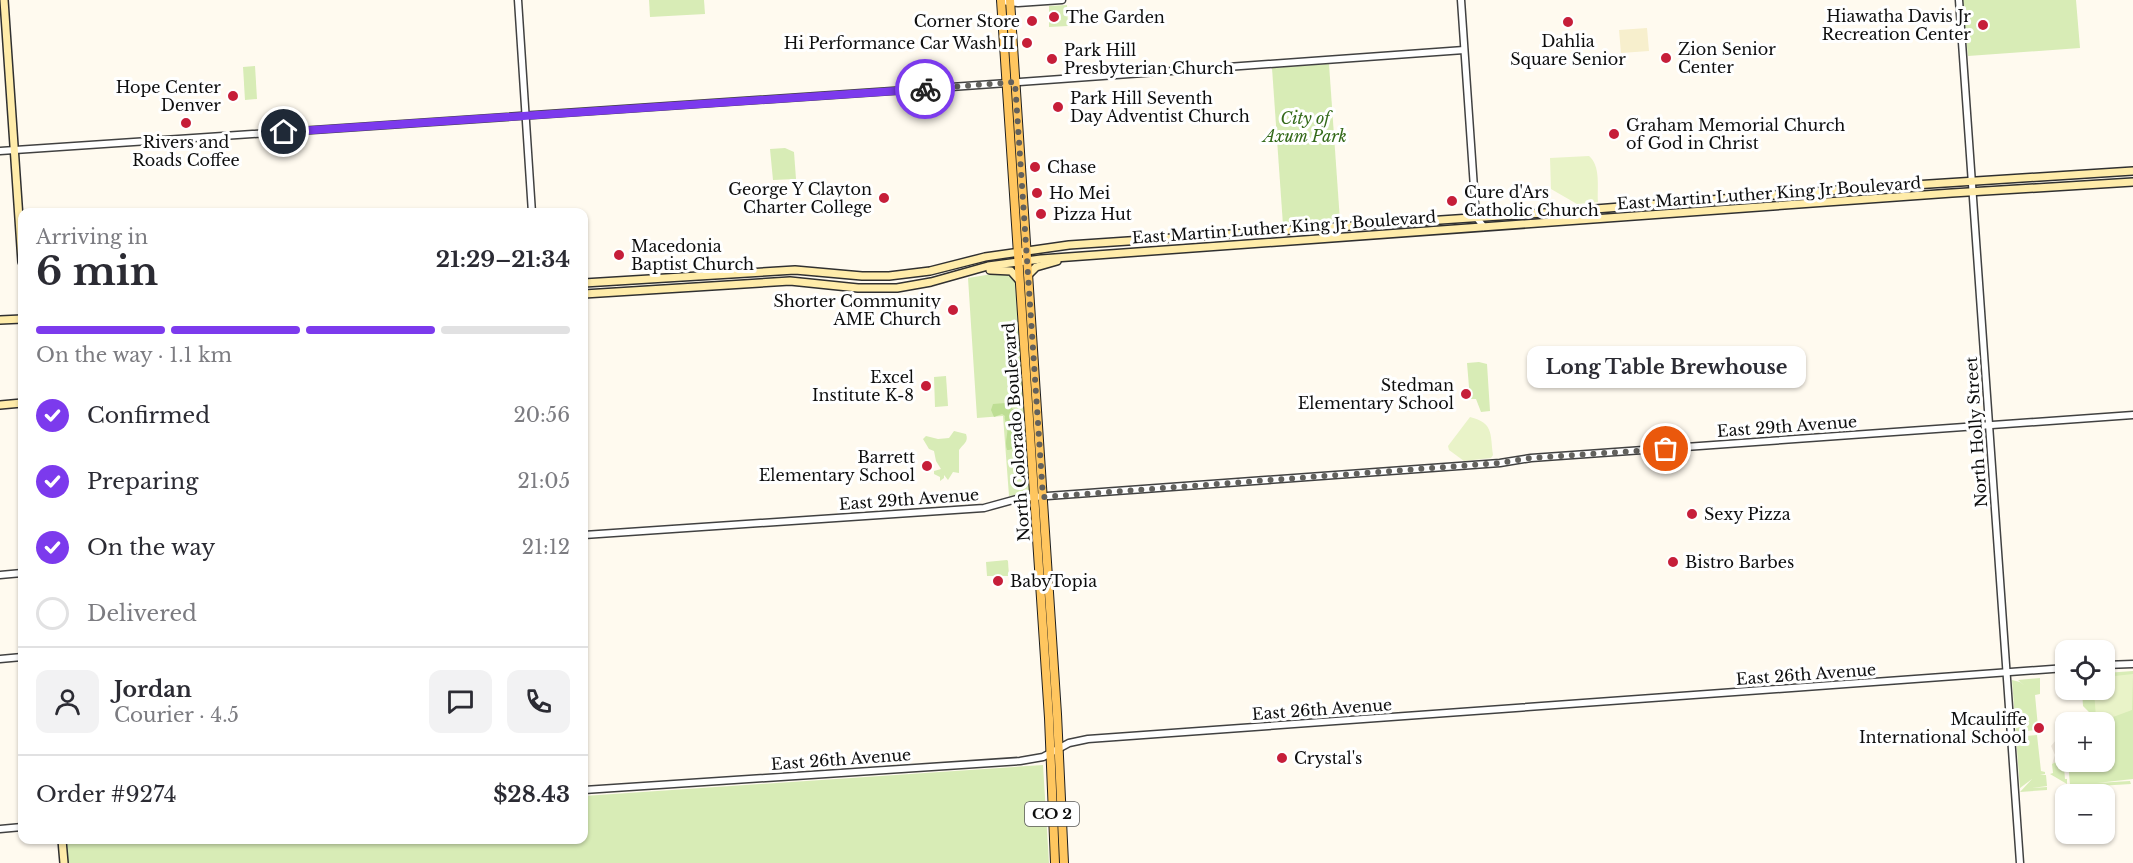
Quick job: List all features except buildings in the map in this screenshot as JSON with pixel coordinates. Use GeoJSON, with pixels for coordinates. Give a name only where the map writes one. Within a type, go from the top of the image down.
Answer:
{"type":"FeatureCollection","features":[{"type":"Feature","properties":{"kind":"main road"},"geometry":{"type":"LineString","coordinates":[[4,0],[19,208]]}},
{"type":"Feature","properties":{"kind":"main road","name":"North Colorado Boulevard"},"geometry":{"type":"LineString","coordinates":[[1001,0],[1021,258],[1020,284],[1059,747],[1064,863]]}},
{"type":"Feature","properties":{"kind":"main road","name":"North Colorado Boulevard"},"geometry":{"type":"LineString","coordinates":[[1010,1],[1026,251],[1021,258]]}},
{"type":"Feature","properties":{"kind":"main road","name":"East Martin Luther King Jr Boulevard"},"geometry":{"type":"LineString","coordinates":[[1026,251],[1069,245],[2133,171]]}},
{"type":"Feature","properties":{"kind":"main road","name":"East Martin Luther King Jr Boulevard"},"geometry":{"type":"LineString","coordinates":[[588,282],[795,270],[889,276],[930,271],[979,258],[1076,256],[2133,182]]}},
{"type":"Feature","properties":{"kind":"main road"},"geometry":{"type":"LineString","coordinates":[[1028,275],[1036,267],[1076,256]]}},
{"type":"Feature","properties":{"kind":"main road","name":"North Colorado Boulevard"},"geometry":{"type":"LineString","coordinates":[[1021,258],[1028,275],[1055,863]]}},
{"type":"Feature","properties":{"kind":"main road","name":"East Martin Luther King Jr Boulevard"},"geometry":{"type":"LineString","coordinates":[[588,294],[790,281],[858,288],[897,288],[931,282],[1021,258]]}},
{"type":"Feature","properties":{"kind":"main road"},"geometry":{"type":"LineString","coordinates":[[964,273],[1008,270],[1015,274],[1020,284]]}},
{"type":"Feature","properties":{"kind":"main road"},"geometry":{"type":"LineString","coordinates":[[0,320],[18,319]]}},
{"type":"Feature","properties":{"kind":"main road"},"geometry":{"type":"LineString","coordinates":[[0,405],[18,403]]}},
{"type":"Feature","properties":{"kind":"main road"},"geometry":{"type":"LineString","coordinates":[[62,844],[64,863]]}},
{"type":"Feature","properties":{"kind":"street"},"geometry":{"type":"LineString","coordinates":[[518,0],[532,208]]}},
{"type":"Feature","properties":{"kind":"street"},"geometry":{"type":"LineString","coordinates":[[1001,0],[1062,0]]}},
{"type":"Feature","properties":{"kind":"street"},"geometry":{"type":"LineString","coordinates":[[1461,0],[1476,217],[1484,227]]}},
{"type":"Feature","properties":{"kind":"street","name":"North Holly Street"},"geometry":{"type":"LineString","coordinates":[[1959,0],[2020,863]]}},
{"type":"Feature","properties":{"kind":"street"},"geometry":{"type":"LineString","coordinates":[[0,151],[1464,50]]}},
{"type":"Feature","properties":{"kind":"street","name":"East 29th Avenue"},"geometry":{"type":"LineString","coordinates":[[588,535],[984,508],[1012,499],[2133,415]]}},
{"type":"Feature","properties":{"kind":"street"},"geometry":{"type":"LineString","coordinates":[[0,575],[18,573]]}},
{"type":"Feature","properties":{"kind":"street"},"geometry":{"type":"LineString","coordinates":[[0,659],[18,657]]}},
{"type":"Feature","properties":{"kind":"street"},"geometry":{"type":"LineString","coordinates":[[2115,665],[2133,663]]}},
{"type":"Feature","properties":{"kind":"street","name":"East 26th Avenue"},"geometry":{"type":"LineString","coordinates":[[588,790],[1020,761],[1036,759],[1076,741],[1117,737],[2055,669]]}},
{"type":"Feature","properties":{"kind":"street"},"geometry":{"type":"LineString","coordinates":[[0,829],[18,827]]}},
{"type":"Feature","properties":{"kind":"shaded area"},"geometry":{"type":"Polygon","coordinates":[[[1647,28],[1649,51],[1621,53],[1619,30],[1647,28]]]}},
{"type":"Feature","properties":{"kind":"shaded area"},"geometry":{"type":"Polygon","coordinates":[[[2055,741],[2055,755],[2051,746],[2055,741]]]}},
{"type":"Feature","properties":{"kind":"green space"},"geometry":{"type":"Polygon","coordinates":[[[649,0],[704,0],[705,14],[650,17],[649,0]]]}},
{"type":"Feature","properties":{"kind":"green space"},"geometry":{"type":"Polygon","coordinates":[[[1962,0],[2076,0],[2080,48],[1968,56],[1962,0]]]}},
{"type":"Feature","properties":{"kind":"green space"},"geometry":{"type":"Polygon","coordinates":[[[1067,5],[1068,26],[1049,27],[1049,20],[1052,23],[1061,20],[1060,13],[1049,13],[1049,6],[1067,5]]]}},
{"type":"Feature","properties":{"kind":"green space","name":"City of Axum Park"},"geometry":{"type":"Polygon","coordinates":[[[1329,64],[1340,221],[1283,225],[1272,68],[1329,64]]]}},
{"type":"Feature","properties":{"kind":"green space"},"geometry":{"type":"Polygon","coordinates":[[[255,66],[257,99],[245,100],[243,67],[255,66]]]}},
{"type":"Feature","properties":{"kind":"green space"},"geometry":{"type":"Polygon","coordinates":[[[785,148],[794,152],[796,179],[773,180],[770,149],[785,148]]]}},
{"type":"Feature","properties":{"kind":"green space"},"geometry":{"type":"Polygon","coordinates":[[[1589,156],[1597,171],[1598,202],[1577,204],[1551,189],[1550,158],[1589,156]]]}},
{"type":"Feature","properties":{"kind":"green space"},"geometry":{"type":"Polygon","coordinates":[[[1004,272],[1014,277],[1015,282],[1030,490],[1027,494],[1009,496],[1003,416],[977,418],[968,278],[1004,272]]]}},
{"type":"Feature","properties":{"kind":"green space"},"geometry":{"type":"Polygon","coordinates":[[[1467,363],[1487,364],[1490,411],[1481,412],[1476,399],[1470,399],[1467,363]]]}},
{"type":"Feature","properties":{"kind":"green space"},"geometry":{"type":"Polygon","coordinates":[[[946,376],[948,406],[935,407],[934,377],[946,376]]]}},
{"type":"Feature","properties":{"kind":"green space"},"geometry":{"type":"Polygon","coordinates":[[[1005,403],[1023,417],[1024,420],[1019,424],[1025,431],[1026,438],[1026,444],[1009,450],[1006,447],[1005,416],[1002,414],[994,417],[991,410],[993,404],[1005,403]]]}},
{"type":"Feature","properties":{"kind":"green space"},"geometry":{"type":"Polygon","coordinates":[[[1470,417],[1478,419],[1487,426],[1491,435],[1493,455],[1491,458],[1464,461],[1449,450],[1448,446],[1470,417]]]}},
{"type":"Feature","properties":{"kind":"green space"},"geometry":{"type":"Polygon","coordinates":[[[954,431],[966,434],[967,437],[959,450],[959,473],[953,472],[948,480],[944,475],[940,481],[940,477],[934,474],[934,471],[941,469],[934,451],[929,449],[923,439],[926,436],[938,439],[949,438],[954,431]]]}},
{"type":"Feature","properties":{"kind":"green space","name":"BabyTopia"},"geometry":{"type":"Polygon","coordinates":[[[1007,560],[1009,576],[987,576],[986,562],[1007,560]]]}},
{"type":"Feature","properties":{"kind":"green space"},"geometry":{"type":"Polygon","coordinates":[[[2133,671],[2133,779],[2097,783],[2130,781],[2131,784],[2070,784],[2069,772],[2115,772],[2115,712],[2089,712],[2083,706],[2083,700],[2115,700],[2115,672],[2133,671]]]}},
{"type":"Feature","properties":{"kind":"green space"},"geometry":{"type":"Polygon","coordinates":[[[2133,674],[2132,710],[2115,716],[2115,712],[2096,712],[2095,700],[2115,700],[2115,676],[2133,674]]]}},
{"type":"Feature","properties":{"kind":"green space"},"geometry":{"type":"Polygon","coordinates":[[[2040,678],[2040,694],[2035,695],[2038,727],[2036,730],[2016,732],[2012,680],[2025,686],[2018,680],[2040,678]]]}},
{"type":"Feature","properties":{"kind":"green space"},"geometry":{"type":"Polygon","coordinates":[[[2037,735],[2041,771],[2045,772],[2040,775],[2046,775],[2047,786],[2031,788],[2047,787],[2047,790],[2020,792],[2032,779],[2020,788],[2016,737],[2037,735]]]}},
{"type":"Feature","properties":{"kind":"green space"},"geometry":{"type":"Polygon","coordinates":[[[2055,762],[2055,772],[2064,772],[2067,784],[2050,774],[2053,773],[2052,764],[2055,762]]]}},
{"type":"Feature","properties":{"kind":"green space"},"geometry":{"type":"Polygon","coordinates":[[[1043,765],[1049,863],[68,863],[67,844],[588,844],[588,796],[1043,765]]]}},
{"type":"Feature","properties":{"kind":"way so far"},"geometry":{"type":"LineString","coordinates":[[925,89],[1015,82],[1043,497],[1666,449]]}},
{"type":"Feature","properties":{"kind":"place","name":"The Garden"},"geometry":{"type":"Point","coordinates":[1054,17]}},
{"type":"Feature","properties":{"kind":"place","name":"Corner Store"},"geometry":{"type":"Point","coordinates":[1032,21]}},
{"type":"Feature","properties":{"kind":"place","name":"Dahlia Square Senior"},"geometry":{"type":"Point","coordinates":[1568,22]}},
{"type":"Feature","properties":{"kind":"place","name":"Hiawatha Davis Jr Recreation Center"},"geometry":{"type":"Point","coordinates":[1983,25]}},
{"type":"Feature","properties":{"kind":"place","name":"Hi Performance Car Wash II"},"geometry":{"type":"Point","coordinates":[1027,43]}},
{"type":"Feature","properties":{"kind":"place","name":"Zion Senior Center"},"geometry":{"type":"Point","coordinates":[1666,58]}},
{"type":"Feature","properties":{"kind":"place","name":"Park Hill Presbyterian Church"},"geometry":{"type":"Point","coordinates":[1052,59]}},
{"type":"Feature","properties":{"kind":"place","name":"Hope Center Denver"},"geometry":{"type":"Point","coordinates":[233,96]}},
{"type":"Feature","properties":{"kind":"place","name":"Park Hill Seventh Day Adventist Church"},"geometry":{"type":"Point","coordinates":[1058,107]}},
{"type":"Feature","properties":{"kind":"place","name":"Rivers and Roads Coffee"},"geometry":{"type":"Point","coordinates":[186,123]}},
{"type":"Feature","properties":{"kind":"place","name":"Graham Memorial Church of God in Christ"},"geometry":{"type":"Point","coordinates":[1614,134]}},
{"type":"Feature","properties":{"kind":"place","name":"Chase"},"geometry":{"type":"Point","coordinates":[1035,167]}},
{"type":"Feature","properties":{"kind":"place","name":"Ho Mei"},"geometry":{"type":"Point","coordinates":[1037,193]}},
{"type":"Feature","properties":{"kind":"place","name":"George Y Clayton Charter College"},"geometry":{"type":"Point","coordinates":[884,198]}},
{"type":"Feature","properties":{"kind":"place","name":"Cure d'Ars Catholic Church"},"geometry":{"type":"Point","coordinates":[1452,201]}},
{"type":"Feature","properties":{"kind":"place","name":"Pizza Hut"},"geometry":{"type":"Point","coordinates":[1041,214]}},
{"type":"Feature","properties":{"kind":"place","name":"Macedonia Baptist Church"},"geometry":{"type":"Point","coordinates":[619,255]}},
{"type":"Feature","properties":{"kind":"place","name":"Shorter Community AME Church"},"geometry":{"type":"Point","coordinates":[953,310]}},
{"type":"Feature","properties":{"kind":"place","name":"Excel Institute K-8"},"geometry":{"type":"Point","coordinates":[926,386]}},
{"type":"Feature","properties":{"kind":"place","name":"Stedman Elementary School"},"geometry":{"type":"Point","coordinates":[1466,394]}},
{"type":"Feature","properties":{"kind":"place","name":"Long Table Brewhouse"},"geometry":{"type":"Point","coordinates":[1666,449]}},
{"type":"Feature","properties":{"kind":"place","name":"Barrett Elementary School"},"geometry":{"type":"Point","coordinates":[927,466]}},
{"type":"Feature","properties":{"kind":"place","name":"Sexy Pizza"},"geometry":{"type":"Point","coordinates":[1692,514]}},
{"type":"Feature","properties":{"kind":"place","name":"Bistro Barbes"},"geometry":{"type":"Point","coordinates":[1673,562]}},
{"type":"Feature","properties":{"kind":"place","name":"BabyTopia"},"geometry":{"type":"Point","coordinates":[998,581]}},
{"type":"Feature","properties":{"kind":"place","name":"Mcauliffe International School"},"geometry":{"type":"Point","coordinates":[2039,728]}},
{"type":"Feature","properties":{"kind":"place","name":"Crystal's"},"geometry":{"type":"Point","coordinates":[1282,758]}},
{"type":"Feature","properties":{"kind":"route"},"geometry":{"type":"LineString","coordinates":[[284,132],[925,89]]}}]}
